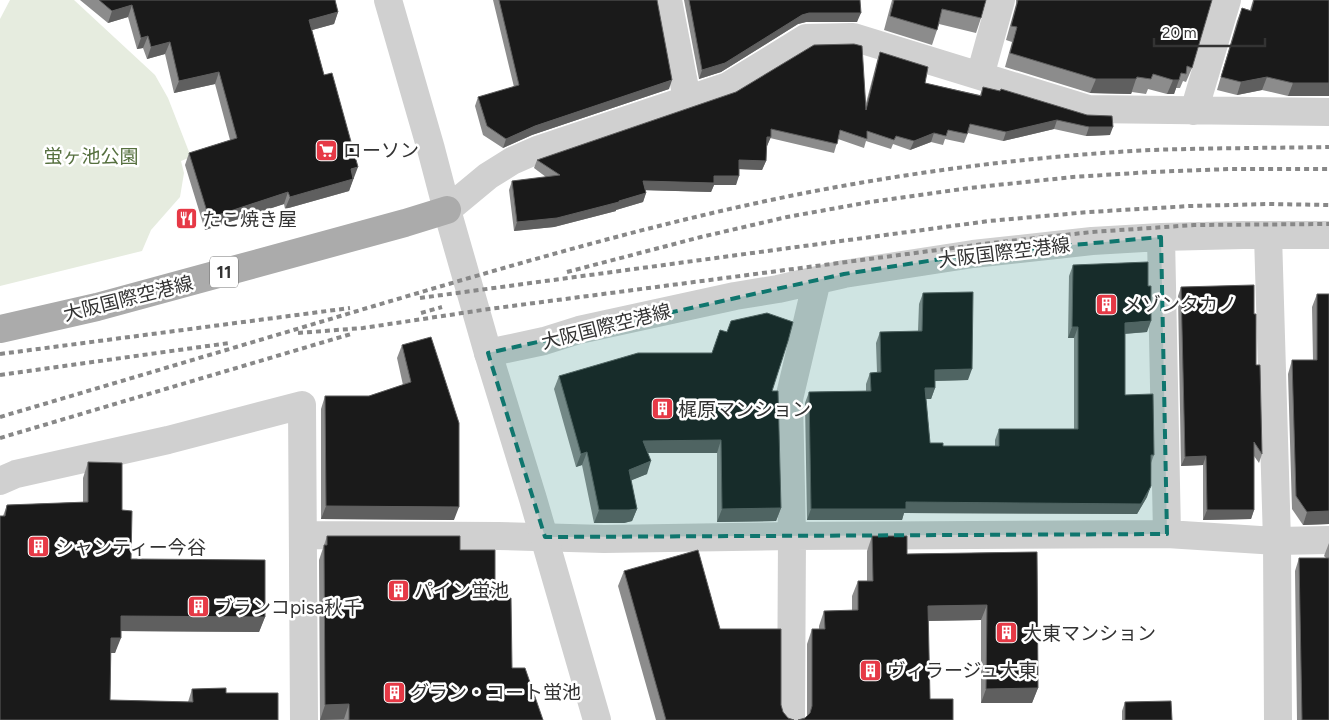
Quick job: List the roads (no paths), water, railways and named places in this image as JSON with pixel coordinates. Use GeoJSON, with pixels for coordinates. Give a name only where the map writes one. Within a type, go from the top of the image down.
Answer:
{"type":"FeatureCollection","features":[{"type":"Feature","properties":{"kind":"main road","name":"大阪国際空港線"},"geometry":{"type":"LineString","coordinates":[[0,328],[97,307],[447,210]]}},
{"type":"Feature","properties":{"kind":"street"},"geometry":{"type":"LineString","coordinates":[[388,0],[488,352],[545,537],[597,720]]}},
{"type":"Feature","properties":{"kind":"street"},"geometry":{"type":"LineString","coordinates":[[668,0],[687,100]]}},
{"type":"Feature","properties":{"kind":"street"},"geometry":{"type":"LineString","coordinates":[[980,76],[1001,0]]}},
{"type":"Feature","properties":{"kind":"street"},"geometry":{"type":"LineString","coordinates":[[1194,111],[1227,0]]}},
{"type":"Feature","properties":{"kind":"street"},"geometry":{"type":"LineString","coordinates":[[447,210],[488,176],[512,160],[728,86],[806,38],[853,37],[1088,109],[1329,112]]}},
{"type":"Feature","properties":{"kind":"street"},"geometry":{"type":"LineString","coordinates":[[1268,235],[1277,541],[1278,720]]}},
{"type":"Feature","properties":{"kind":"street","name":"大阪国際空港線"},"geometry":{"type":"LineString","coordinates":[[488,352],[544,341],[579,330],[692,305],[844,274],[973,254],[1092,241],[1161,237],[1329,235]]}},
{"type":"Feature","properties":{"kind":"street"},"geometry":{"type":"LineString","coordinates":[[1161,237],[1166,534]]}},
{"type":"Feature","properties":{"kind":"street"},"geometry":{"type":"LineString","coordinates":[[791,720],[792,536],[789,399],[817,280]]}},
{"type":"Feature","properties":{"kind":"street"},"geometry":{"type":"LineString","coordinates":[[0,481],[16,474],[176,437],[302,405],[304,720]]}},
{"type":"Feature","properties":{"kind":"street"},"geometry":{"type":"LineString","coordinates":[[303,535],[604,539],[1166,534],[1277,541],[1329,540]]}},
{"type":"Feature","properties":{"kind":"railway"},"geometry":{"type":"LineString","coordinates":[[0,417],[557,253],[679,221],[803,193],[936,171],[1079,155],[1151,150],[1329,147]]}},
{"type":"Feature","properties":{"kind":"railway"},"geometry":{"type":"LineString","coordinates":[[567,272],[787,217],[870,202],[969,188],[1073,177],[1151,172],[1229,169],[1329,169]]}},
{"type":"Feature","properties":{"kind":"railway"},"geometry":{"type":"LineString","coordinates":[[420,298],[989,221],[1089,212],[1190,206],[1329,205]]}},
{"type":"Feature","properties":{"kind":"railway"},"geometry":{"type":"LineString","coordinates":[[298,333],[363,328],[489,309],[991,243],[1092,232],[1194,225],[1329,224]]}},
{"type":"Feature","properties":{"kind":"railway"},"geometry":{"type":"LineString","coordinates":[[421,313],[442,307]]}},
{"type":"Feature","properties":{"kind":"railway"},"geometry":{"type":"LineString","coordinates":[[0,354],[350,308]]}},
{"type":"Feature","properties":{"kind":"railway"},"geometry":{"type":"LineString","coordinates":[[0,438],[351,334]]}},
{"type":"Feature","properties":{"kind":"railway"},"geometry":{"type":"LineString","coordinates":[[0,375],[229,343]]}},
{"type":"Feature","properties":{"kind":"place","name":"ローソン"},"geometry":{"type":"Point","coordinates":[327,150]}},
{"type":"Feature","properties":{"kind":"place","name":"たこ焼き屋"},"geometry":{"type":"Point","coordinates":[186,219]}},
{"type":"Feature","properties":{"kind":"place","name":"メゾンタカノ"},"geometry":{"type":"Point","coordinates":[1107,304]}},
{"type":"Feature","properties":{"kind":"place","name":"梶原マンション"},"geometry":{"type":"Point","coordinates":[662,409]}},
{"type":"Feature","properties":{"kind":"place","name":"シャンティー今谷"},"geometry":{"type":"Point","coordinates":[39,547]}},
{"type":"Feature","properties":{"kind":"place","name":"パイン蛍池"},"geometry":{"type":"Point","coordinates":[398,590]}},
{"type":"Feature","properties":{"kind":"place","name":"ブランコpisa秋千"},"geometry":{"type":"Point","coordinates":[198,607]}},
{"type":"Feature","properties":{"kind":"place","name":"大東マンション"},"geometry":{"type":"Point","coordinates":[1007,633]}},
{"type":"Feature","properties":{"kind":"place","name":"ヴィラージュ大東"},"geometry":{"type":"Point","coordinates":[871,670]}},
{"type":"Feature","properties":{"kind":"place","name":"グラン・コート蛍池"},"geometry":{"type":"Point","coordinates":[394,692]}},
{"type":"Feature","properties":{"kind":"park label","name":"蛍ヶ池公園"},"geometry":{"type":"Point","coordinates":[91,156]}}]}
